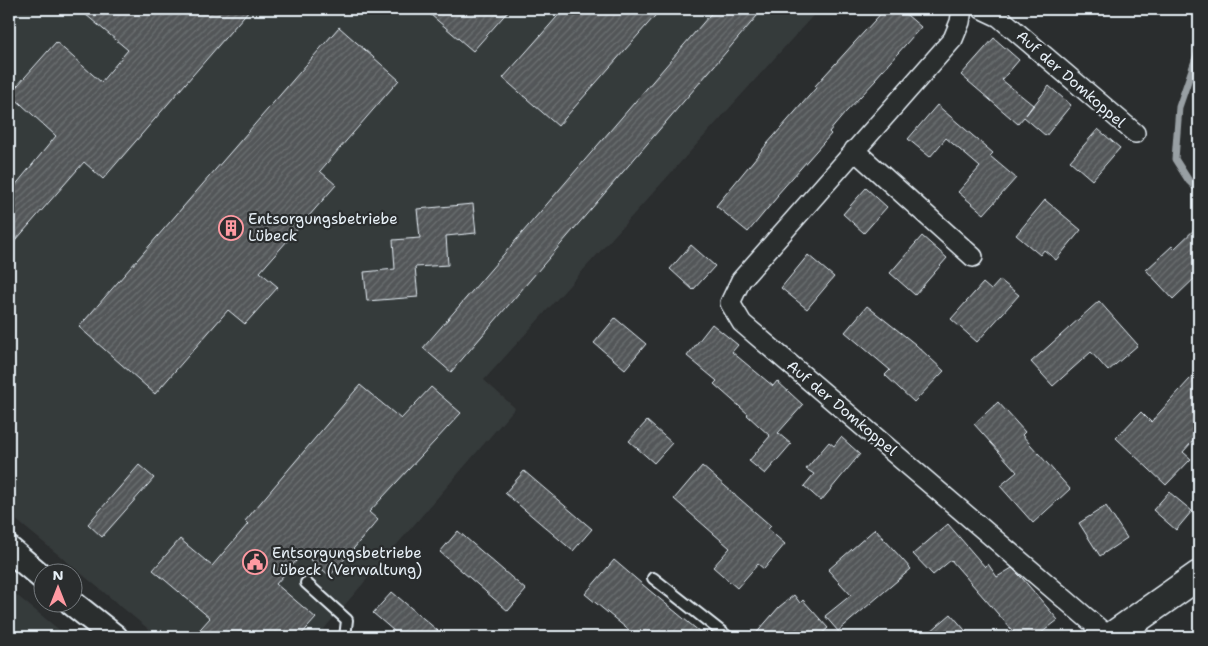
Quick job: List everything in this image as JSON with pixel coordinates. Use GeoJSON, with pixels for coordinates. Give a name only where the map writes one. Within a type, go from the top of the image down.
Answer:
{"type":"FeatureCollection","features":[{"type":"Feature","properties":{"kind":"main road"},"geometry":{"type":"LineString","coordinates":[[1110,637],[1196,583]]}},
{"type":"Feature","properties":{"kind":"street","name":"Auf der Domkoppel"},"geometry":{"type":"LineString","coordinates":[[962,9],[960,22],[953,39],[741,280],[730,303],[742,323],[1110,637]]}},
{"type":"Feature","properties":{"kind":"street","name":"Auf der Domkoppel"},"geometry":{"type":"LineString","coordinates":[[982,9],[999,17],[1135,133]]}},
{"type":"Feature","properties":{"kind":"street"},"geometry":{"type":"LineString","coordinates":[[854,150],[973,257]]}},
{"type":"Feature","properties":{"kind":"street"},"geometry":{"type":"LineString","coordinates":[[9,549],[32,569]]}},
{"type":"Feature","properties":{"kind":"street"},"geometry":{"type":"LineString","coordinates":[[82,611],[115,637]]}},
{"type":"Feature","properties":{"kind":"lane"},"geometry":{"type":"LineString","coordinates":[[653,578],[728,637]]}},
{"type":"Feature","properties":{"kind":"lane"},"geometry":{"type":"LineString","coordinates":[[306,584],[347,620],[345,637]]}},
{"type":"Feature","properties":{"kind":"shaded area"},"geometry":{"type":"Polygon","coordinates":[[[9,9],[819,9],[484,380],[515,408],[317,637],[158,637],[82,574],[82,564],[70,564],[9,514],[9,9]]]}},
{"type":"Feature","properties":{"kind":"shaded area"},"geometry":{"type":"Polygon","coordinates":[[[9,589],[32,608],[32,614],[40,614],[68,637],[9,637],[9,589]]]}},
{"type":"Feature","properties":{"kind":"building"},"geometry":{"type":"Polygon","coordinates":[[[79,9],[250,9],[103,179],[84,162],[9,248],[9,193],[56,136],[10,94],[56,42],[101,82],[128,50],[79,9]]]}},
{"type":"Feature","properties":{"kind":"building"},"geometry":{"type":"Polygon","coordinates":[[[424,9],[510,9],[473,51],[424,9]]]}},
{"type":"Feature","properties":{"kind":"building"},"geometry":{"type":"Polygon","coordinates":[[[564,9],[661,9],[558,126],[503,78],[564,9]]]}},
{"type":"Feature","properties":{"kind":"building"},"geometry":{"type":"Polygon","coordinates":[[[715,9],[763,9],[451,372],[423,348],[715,9]]]}},
{"type":"Feature","properties":{"kind":"building"},"geometry":{"type":"Polygon","coordinates":[[[885,9],[900,9],[921,27],[845,113],[829,132],[831,134],[777,195],[748,232],[716,206],[816,88],[815,86],[885,9]]]}},
{"type":"Feature","properties":{"kind":"building","name":"Entsorgungsbetriebe Lübeck"},"geometry":{"type":"Polygon","coordinates":[[[339,27],[399,80],[320,171],[336,185],[260,272],[278,287],[245,324],[228,310],[155,394],[79,327],[339,27]]]}},
{"type":"Feature","properties":{"kind":"building"},"geometry":{"type":"Polygon","coordinates":[[[994,38],[1019,60],[1002,80],[1033,105],[1026,115],[1049,86],[1071,105],[1046,136],[1024,117],[1018,124],[961,75],[994,38]]]}},
{"type":"Feature","properties":{"kind":"building"},"geometry":{"type":"Polygon","coordinates":[[[937,105],[993,153],[990,156],[1016,178],[984,214],[958,192],[980,167],[946,138],[930,157],[908,139],[937,105]]]}},
{"type":"Feature","properties":{"kind":"building"},"geometry":{"type":"Polygon","coordinates":[[[1098,129],[1120,148],[1092,180],[1070,161],[1098,129]]]}},
{"type":"Feature","properties":{"kind":"building"},"geometry":{"type":"Polygon","coordinates":[[[866,188],[887,207],[864,233],[843,214],[866,188]]]}},
{"type":"Feature","properties":{"kind":"building"},"geometry":{"type":"Polygon","coordinates":[[[1045,200],[1081,230],[1056,260],[1044,250],[1040,255],[1016,235],[1045,200]]]}},
{"type":"Feature","properties":{"kind":"building"},"geometry":{"type":"Polygon","coordinates":[[[473,204],[476,233],[446,236],[448,265],[415,267],[418,297],[367,301],[364,272],[395,269],[393,240],[420,238],[417,209],[473,204]]]}},
{"type":"Feature","properties":{"kind":"building"},"geometry":{"type":"Polygon","coordinates":[[[1199,225],[1199,274],[1173,299],[1146,270],[1172,246],[1174,249],[1199,225]]]}},
{"type":"Feature","properties":{"kind":"building"},"geometry":{"type":"Polygon","coordinates":[[[922,236],[947,258],[915,295],[890,273],[922,236]]]}},
{"type":"Feature","properties":{"kind":"building"},"geometry":{"type":"Polygon","coordinates":[[[691,245],[715,266],[693,290],[670,269],[691,245]]]}},
{"type":"Feature","properties":{"kind":"building"},"geometry":{"type":"Polygon","coordinates":[[[808,255],[834,277],[807,309],[781,288],[808,255]]]}},
{"type":"Feature","properties":{"kind":"building"},"geometry":{"type":"Polygon","coordinates":[[[1000,280],[1019,295],[977,342],[951,319],[983,283],[991,290],[1000,280]]]}},
{"type":"Feature","properties":{"kind":"building"},"geometry":{"type":"Polygon","coordinates":[[[1099,301],[1138,345],[1108,371],[1091,352],[1053,386],[1031,362],[1099,301]]]}},
{"type":"Feature","properties":{"kind":"building"},"geometry":{"type":"Polygon","coordinates":[[[867,306],[915,344],[944,371],[914,402],[885,375],[890,370],[845,332],[867,306]]]}},
{"type":"Feature","properties":{"kind":"building"},"geometry":{"type":"Polygon","coordinates":[[[615,318],[646,344],[625,369],[594,343],[615,318]]]}},
{"type":"Feature","properties":{"kind":"building"},"geometry":{"type":"Polygon","coordinates":[[[712,324],[738,345],[732,352],[773,386],[777,381],[803,405],[778,433],[791,444],[765,474],[749,461],[770,436],[714,384],[717,381],[687,356],[712,324]]]}},
{"type":"Feature","properties":{"kind":"building"},"geometry":{"type":"Polygon","coordinates":[[[1199,369],[1199,434],[1183,452],[1191,459],[1166,485],[1116,438],[1141,412],[1151,422],[1199,369]]]}},
{"type":"Feature","properties":{"kind":"building"},"geometry":{"type":"Polygon","coordinates":[[[360,385],[401,419],[431,387],[461,413],[369,512],[378,520],[330,576],[303,553],[276,584],[316,618],[299,637],[193,637],[210,618],[153,570],[180,539],[212,566],[248,524],[245,521],[360,385]]]}},
{"type":"Feature","properties":{"kind":"building"},"geometry":{"type":"Polygon","coordinates":[[[998,402],[1025,432],[1022,435],[1070,489],[1033,523],[1000,486],[1017,472],[974,424],[998,402]]]}},
{"type":"Feature","properties":{"kind":"building"},"geometry":{"type":"Polygon","coordinates":[[[647,421],[672,443],[654,463],[629,441],[647,421]]]}},
{"type":"Feature","properties":{"kind":"building"},"geometry":{"type":"Polygon","coordinates":[[[841,437],[860,454],[821,501],[804,486],[814,474],[806,469],[829,442],[834,446],[841,437]]]}},
{"type":"Feature","properties":{"kind":"building"},"geometry":{"type":"Polygon","coordinates":[[[139,465],[154,478],[102,537],[88,524],[139,465]]]}},
{"type":"Feature","properties":{"kind":"building"},"geometry":{"type":"Polygon","coordinates":[[[702,466],[771,526],[768,529],[785,544],[764,569],[758,564],[737,588],[713,567],[730,548],[674,499],[702,466]]]}},
{"type":"Feature","properties":{"kind":"building"},"geometry":{"type":"Polygon","coordinates":[[[524,471],[592,529],[573,551],[505,493],[524,471]]]}},
{"type":"Feature","properties":{"kind":"building"},"geometry":{"type":"Polygon","coordinates":[[[1169,492],[1192,511],[1176,530],[1153,510],[1169,492]]]}},
{"type":"Feature","properties":{"kind":"building"},"geometry":{"type":"Polygon","coordinates":[[[1106,506],[1127,538],[1100,556],[1079,523],[1106,506]]]}},
{"type":"Feature","properties":{"kind":"building"},"geometry":{"type":"Polygon","coordinates":[[[948,524],[985,567],[988,564],[997,577],[1012,568],[1058,620],[1036,637],[1018,637],[951,560],[933,575],[913,554],[948,524]]]}},
{"type":"Feature","properties":{"kind":"building"},"geometry":{"type":"Polygon","coordinates":[[[875,529],[911,569],[838,631],[825,616],[851,595],[828,570],[875,529]]]}},
{"type":"Feature","properties":{"kind":"building"},"geometry":{"type":"Polygon","coordinates":[[[458,531],[526,590],[508,611],[440,552],[458,531]]]}},
{"type":"Feature","properties":{"kind":"building"},"geometry":{"type":"Polygon","coordinates":[[[614,560],[706,637],[637,637],[585,594],[614,560]]]}},
{"type":"Feature","properties":{"kind":"building"},"geometry":{"type":"Polygon","coordinates":[[[392,592],[445,637],[401,637],[373,613],[392,592]]]}},
{"type":"Feature","properties":{"kind":"building"},"geometry":{"type":"Polygon","coordinates":[[[794,595],[800,603],[803,600],[828,628],[818,637],[753,637],[779,607],[794,595]]]}},
{"type":"Feature","properties":{"kind":"building"},"geometry":{"type":"Polygon","coordinates":[[[951,614],[971,637],[924,637],[951,614]]]}},
{"type":"Feature","properties":{"kind":"waterway"},"geometry":{"type":"LineString","coordinates":[[1199,49],[1179,107],[1175,159],[1189,181],[1199,191]]}},
{"type":"Feature","properties":{"kind":"place","name":"Entsorgungsbetriebe Lübeck"},"geometry":{"type":"Point","coordinates":[231,228]}},
{"type":"Feature","properties":{"kind":"place","name":"Entsorgungsbetriebe Lübeck (Verwaltung)"},"geometry":{"type":"Point","coordinates":[255,562]}}]}
